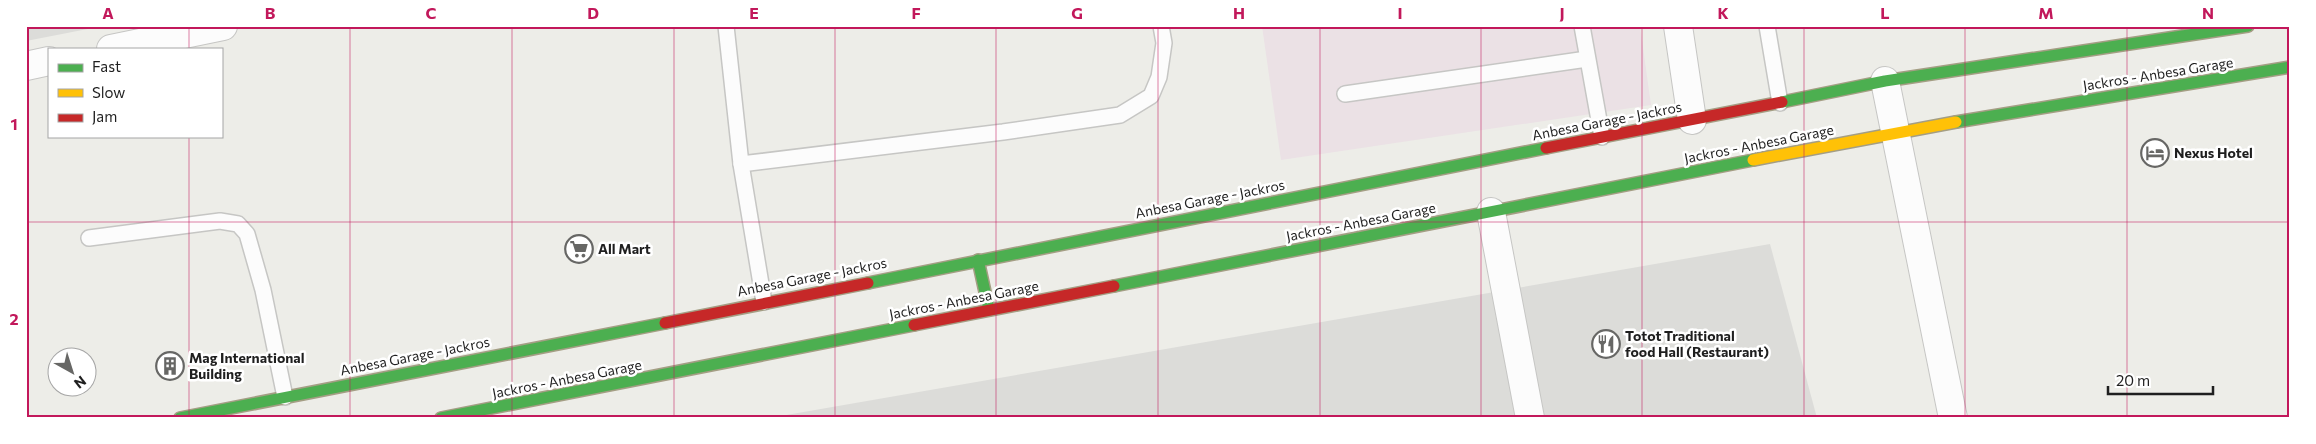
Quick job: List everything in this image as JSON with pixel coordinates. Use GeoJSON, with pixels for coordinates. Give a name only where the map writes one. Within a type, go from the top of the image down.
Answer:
{"type":"FeatureCollection","features":[{"type":"Feature","properties":{"kind":"main road","name":"Anbesa Garage - Jackros"},"geometry":{"type":"LineString","coordinates":[[180,418],[452,363],[618,333],[764,302],[1220,214],[1422,171],[1780,103],[1885,81],[2248,26]]}},
{"type":"Feature","properties":{"kind":"main road","name":"Jackros - Anbesa Garage"},"geometry":{"type":"LineString","coordinates":[[443,418],[1895,133],[2290,67]]}},
{"type":"Feature","properties":{"kind":"main road"},"geometry":{"type":"LineString","coordinates":[[978,260],[989,310]]}},
{"type":"Feature","properties":{"kind":"street"},"geometry":{"type":"LineString","coordinates":[[116,48],[223,26]]}},
{"type":"Feature","properties":{"kind":"street"},"geometry":{"type":"LineString","coordinates":[[1678,26],[1692,120]]}},
{"type":"Feature","properties":{"kind":"street"},"geometry":{"type":"LineString","coordinates":[[26,66],[48,61]]}},
{"type":"Feature","properties":{"kind":"street"},"geometry":{"type":"LineString","coordinates":[[1885,81],[1953,418]]}},
{"type":"Feature","properties":{"kind":"street"},"geometry":{"type":"LineString","coordinates":[[1492,212],[1530,418]]}},
{"type":"Feature","properties":{"kind":"lane"},"geometry":{"type":"LineString","coordinates":[[726,26],[741,164],[764,302]]}},
{"type":"Feature","properties":{"kind":"lane"},"geometry":{"type":"LineString","coordinates":[[741,164],[1120,115],[1151,96],[1159,77],[1164,43],[1161,26]]}},
{"type":"Feature","properties":{"kind":"lane"},"geometry":{"type":"LineString","coordinates":[[1582,26],[1602,137]]}},
{"type":"Feature","properties":{"kind":"lane"},"geometry":{"type":"LineString","coordinates":[[1767,26],[1780,103]]}},
{"type":"Feature","properties":{"kind":"lane"},"geometry":{"type":"LineString","coordinates":[[1344,94],[1587,59]]}},
{"type":"Feature","properties":{"kind":"lane"},"geometry":{"type":"LineString","coordinates":[[89,238],[220,221],[238,224],[247,234],[260,281],[285,398]]}},
{"type":"Feature","properties":{"kind":"shaded area"},"geometry":{"type":"Polygon","coordinates":[[[26,26],[103,26],[26,41],[26,26]]]}},
{"type":"Feature","properties":{"kind":"shaded area"},"geometry":{"type":"Polygon","coordinates":[[[1262,26],[1640,26],[1651,105],[1281,160],[1262,26]]]}},
{"type":"Feature","properties":{"kind":"shaded area"},"geometry":{"type":"Polygon","coordinates":[[[1770,244],[1817,418],[769,418],[1770,244]]]}},
{"type":"Feature","properties":{"kind":"traffic: fast"},"geometry":{"type":"LineString","coordinates":[[1782,102],[1885,81],[2248,26]]}},
{"type":"Feature","properties":{"kind":"traffic: fast"},"geometry":{"type":"LineString","coordinates":[[1956,122],[2290,67]]}},
{"type":"Feature","properties":{"kind":"traffic: fast"},"geometry":{"type":"LineString","coordinates":[[868,283],[1546,148]]}},
{"type":"Feature","properties":{"kind":"traffic: fast"},"geometry":{"type":"LineString","coordinates":[[1114,286],[1753,160]]}},
{"type":"Feature","properties":{"kind":"traffic: fast"},"geometry":{"type":"LineString","coordinates":[[978,260],[989,310]]}},
{"type":"Feature","properties":{"kind":"traffic: fast"},"geometry":{"type":"LineString","coordinates":[[180,418],[665,323]]}},
{"type":"Feature","properties":{"kind":"traffic: fast"},"geometry":{"type":"LineString","coordinates":[[441,418],[914,325]]}},
{"type":"Feature","properties":{"kind":"traffic: slow"},"geometry":{"type":"LineString","coordinates":[[1753,160],[1956,122]]}},
{"type":"Feature","properties":{"kind":"traffic: jam"},"geometry":{"type":"LineString","coordinates":[[1546,148],[1782,102]]}},
{"type":"Feature","properties":{"kind":"traffic: jam"},"geometry":{"type":"LineString","coordinates":[[665,323],[868,283]]}},
{"type":"Feature","properties":{"kind":"traffic: jam"},"geometry":{"type":"LineString","coordinates":[[914,325],[1114,286]]}},
{"type":"Feature","properties":{"kind":"place","name":"Nexus Hotel"},"geometry":{"type":"Point","coordinates":[2155,153]}},
{"type":"Feature","properties":{"kind":"place","name":"All Mart"},"geometry":{"type":"Point","coordinates":[579,249]}},
{"type":"Feature","properties":{"kind":"place","name":"Totot Traditional food Hall (Restaurant)"},"geometry":{"type":"Point","coordinates":[1606,344]}},
{"type":"Feature","properties":{"kind":"place","name":"Mag International Building"},"geometry":{"type":"Point","coordinates":[170,366]}}]}
